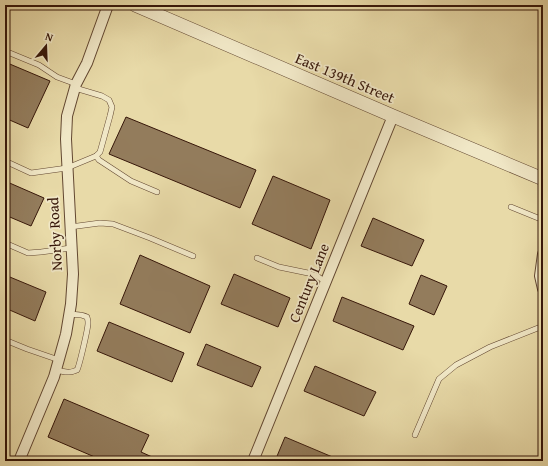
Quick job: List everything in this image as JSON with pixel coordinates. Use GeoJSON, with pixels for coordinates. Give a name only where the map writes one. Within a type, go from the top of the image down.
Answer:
{"type":"FeatureCollection","features":[{"type":"Feature","properties":{"kind":"street","name":"Norby Road"},"geometry":{"type":"LineString","coordinates":[[19,461],[54,377],[66,334],[71,304],[73,274],[67,168],[67,116],[75,86],[86,63],[108,5]]}},
{"type":"Feature","properties":{"kind":"street","name":"East 139th Street"},"geometry":{"type":"LineString","coordinates":[[135,5],[543,179]]}},
{"type":"Feature","properties":{"kind":"street","name":"Century Lane"},"geometry":{"type":"LineString","coordinates":[[253,461],[393,116]]}},
{"type":"Feature","properties":{"kind":"street"},"geometry":{"type":"LineString","coordinates":[[543,254],[540,276],[543,289]]}},
{"type":"Feature","properties":{"kind":"lane"},"geometry":{"type":"LineString","coordinates":[[5,51],[39,65],[57,77],[75,86],[102,96],[109,100],[112,107],[103,144],[100,152],[96,156],[67,168],[31,173],[5,161]]}},
{"type":"Feature","properties":{"kind":"lane"},"geometry":{"type":"LineString","coordinates":[[96,156],[99,160],[131,181],[157,192]]}},
{"type":"Feature","properties":{"kind":"lane"},"geometry":{"type":"LineString","coordinates":[[511,207],[543,220]]}},
{"type":"Feature","properties":{"kind":"lane"},"geometry":{"type":"LineString","coordinates":[[70,227],[100,223],[113,224],[192,256]]}},
{"type":"Feature","properties":{"kind":"lane"},"geometry":{"type":"LineString","coordinates":[[5,243],[28,252],[41,252],[71,248]]}},
{"type":"Feature","properties":{"kind":"lane"},"geometry":{"type":"LineString","coordinates":[[257,258],[279,267],[308,272],[326,282]]}},
{"type":"Feature","properties":{"kind":"lane"},"geometry":{"type":"LineString","coordinates":[[5,340],[27,349],[57,365],[66,373],[73,372],[78,369],[88,328],[88,321],[87,317],[75,314],[69,315]]}},
{"type":"Feature","properties":{"kind":"lane"},"geometry":{"type":"LineString","coordinates":[[415,435],[439,379],[456,365],[477,354],[543,326]]}},
{"type":"Feature","properties":{"kind":"building"},"geometry":{"type":"Polygon","coordinates":[[[5,62],[50,81],[28,128],[5,118],[5,62]]]}},
{"type":"Feature","properties":{"kind":"building"},"geometry":{"type":"Polygon","coordinates":[[[126,117],[256,170],[240,208],[109,154],[126,117]]]}},
{"type":"Feature","properties":{"kind":"building"},"geometry":{"type":"Polygon","coordinates":[[[273,176],[330,200],[311,249],[252,224],[273,176]]]}},
{"type":"Feature","properties":{"kind":"building"},"geometry":{"type":"Polygon","coordinates":[[[5,181],[44,198],[31,226],[5,215],[5,181]]]}},
{"type":"Feature","properties":{"kind":"building"},"geometry":{"type":"Polygon","coordinates":[[[373,218],[424,240],[412,266],[361,246],[373,218]]]}},
{"type":"Feature","properties":{"kind":"building"},"geometry":{"type":"Polygon","coordinates":[[[140,255],[210,286],[190,333],[120,304],[140,255]]]}},
{"type":"Feature","properties":{"kind":"building"},"geometry":{"type":"Polygon","coordinates":[[[234,274],[290,298],[278,327],[221,304],[234,274]]]}},
{"type":"Feature","properties":{"kind":"building"},"geometry":{"type":"Polygon","coordinates":[[[5,275],[46,292],[35,321],[5,308],[5,275]]]}},
{"type":"Feature","properties":{"kind":"building"},"geometry":{"type":"Polygon","coordinates":[[[421,275],[447,286],[434,315],[409,304],[421,275]]]}},
{"type":"Feature","properties":{"kind":"building"},"geometry":{"type":"Polygon","coordinates":[[[342,297],[414,326],[403,350],[333,321],[342,297]]]}},
{"type":"Feature","properties":{"kind":"building"},"geometry":{"type":"Polygon","coordinates":[[[109,322],[184,353],[172,382],[97,351],[109,322]]]}},
{"type":"Feature","properties":{"kind":"building"},"geometry":{"type":"Polygon","coordinates":[[[206,344],[261,367],[252,387],[197,365],[206,344]]]}},
{"type":"Feature","properties":{"kind":"building"},"geometry":{"type":"Polygon","coordinates":[[[315,366],[376,392],[364,416],[304,391],[315,366]]]}},
{"type":"Feature","properties":{"kind":"building"},"geometry":{"type":"Polygon","coordinates":[[[64,399],[149,435],[141,452],[161,461],[104,461],[48,437],[64,399]]]}},
{"type":"Feature","properties":{"kind":"building"},"geometry":{"type":"Polygon","coordinates":[[[285,437],[342,461],[275,461],[285,437]]]}}]}
